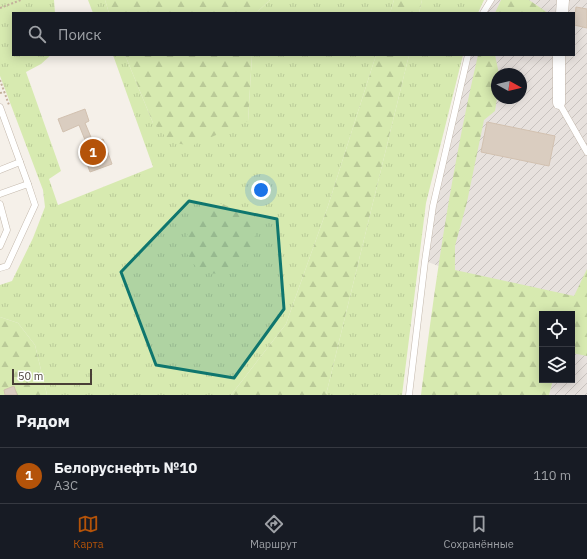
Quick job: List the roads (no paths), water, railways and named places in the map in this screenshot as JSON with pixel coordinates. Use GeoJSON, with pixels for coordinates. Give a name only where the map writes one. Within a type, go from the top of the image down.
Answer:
{"type":"FeatureCollection","features":[{"type":"Feature","properties":{"kind":"street"},"geometry":{"type":"LineString","coordinates":[[562,12],[563,0]]}},
{"type":"Feature","properties":{"kind":"street"},"geometry":{"type":"LineString","coordinates":[[559,56],[559,103]]}},
{"type":"Feature","properties":{"kind":"lane"},"geometry":{"type":"LineString","coordinates":[[484,12],[491,0]]}},
{"type":"Feature","properties":{"kind":"lane"},"geometry":{"type":"LineString","coordinates":[[409,395],[433,206],[468,56]]}},
{"type":"Feature","properties":{"kind":"lane"},"geometry":{"type":"LineString","coordinates":[[559,103],[587,152]]}},
{"type":"Feature","properties":{"kind":"lane"},"geometry":{"type":"LineString","coordinates":[[0,107],[2,123],[20,162],[35,205],[7,266],[0,268]]}},
{"type":"Feature","properties":{"kind":"lane"},"geometry":{"type":"LineString","coordinates":[[0,170],[20,162]]}},
{"type":"Feature","properties":{"kind":"lane"},"geometry":{"type":"LineString","coordinates":[[0,194],[28,184]]}},
{"type":"Feature","properties":{"kind":"lane"},"geometry":{"type":"LineString","coordinates":[[0,204],[8,230],[0,246]]}},
{"type":"Feature","properties":{"kind":"place","name":"Белоруснефть №10"},"geometry":{"type":"Point","coordinates":[93,152]}}]}
